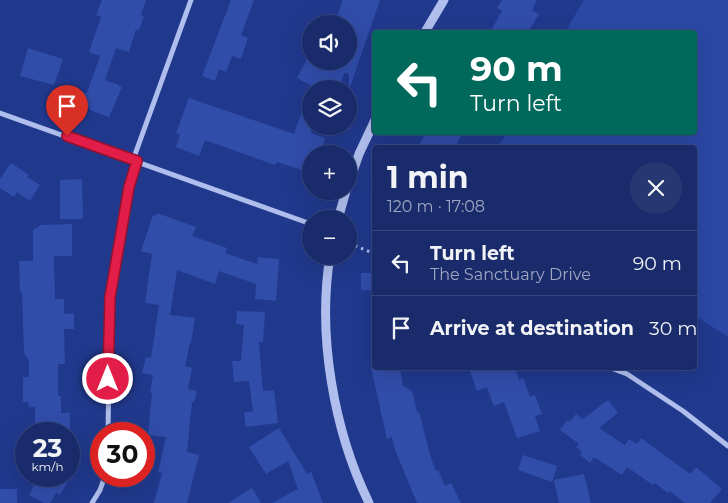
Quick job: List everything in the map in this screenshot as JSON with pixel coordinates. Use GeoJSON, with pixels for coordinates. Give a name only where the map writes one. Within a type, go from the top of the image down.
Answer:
{"type":"FeatureCollection","features":[{"type":"Feature","properties":{"kind":"street"},"geometry":{"type":"LineString","coordinates":[[108,422],[110,297],[129,187],[135,161],[191,0]]}},
{"type":"Feature","properties":{"kind":"street"},"geometry":{"type":"LineString","coordinates":[[426,30],[444,0]]}},
{"type":"Feature","properties":{"kind":"street"},"geometry":{"type":"LineString","coordinates":[[0,113],[302,221]]}},
{"type":"Feature","properties":{"kind":"street"},"geometry":{"type":"LineString","coordinates":[[357,160],[372,126]]}},
{"type":"Feature","properties":{"kind":"street"},"geometry":{"type":"LineString","coordinates":[[329,265],[326,308],[328,356],[335,399],[345,442],[358,481],[369,503]]}},
{"type":"Feature","properties":{"kind":"street"},"geometry":{"type":"LineString","coordinates":[[616,370],[627,374],[684,411],[728,446]]}},
{"type":"Feature","properties":{"kind":"street"},"geometry":{"type":"LineString","coordinates":[[92,503],[101,487]]}},
{"type":"Feature","properties":{"kind":"path"},"geometry":{"type":"LineString","coordinates":[[357,246],[372,253]]}},
{"type":"Feature","properties":{"kind":"shaded area"},"geometry":{"type":"Polygon","coordinates":[[[584,0],[728,0],[728,337],[697,317],[697,145],[499,145],[506,135],[697,135],[697,30],[566,30],[584,0]]]}},
{"type":"Feature","properties":{"kind":"building"},"geometry":{"type":"Polygon","coordinates":[[[102,0],[146,0],[141,15],[144,16],[139,30],[136,29],[129,52],[116,48],[105,80],[122,87],[109,117],[68,100],[72,88],[87,93],[100,56],[89,52],[101,17],[96,15],[102,0]]]}},
{"type":"Feature","properties":{"kind":"building"},"geometry":{"type":"Polygon","coordinates":[[[231,0],[254,0],[241,35],[248,38],[241,59],[232,56],[226,72],[219,69],[215,81],[202,76],[231,0]]]}},
{"type":"Feature","properties":{"kind":"building"},"geometry":{"type":"Polygon","coordinates":[[[343,0],[380,0],[357,67],[357,15],[337,15],[343,0]]]}},
{"type":"Feature","properties":{"kind":"building"},"geometry":{"type":"Polygon","coordinates":[[[502,0],[537,0],[532,10],[539,14],[529,30],[491,30],[502,11],[497,8],[502,0]]]}},
{"type":"Feature","properties":{"kind":"building"},"geometry":{"type":"Polygon","coordinates":[[[28,48],[63,59],[54,85],[20,76],[28,48]]]}},
{"type":"Feature","properties":{"kind":"building"},"geometry":{"type":"Polygon","coordinates":[[[302,68],[356,70],[352,80],[349,80],[349,74],[345,73],[342,80],[302,81],[297,78],[302,68]]]}},
{"type":"Feature","properties":{"kind":"building"},"geometry":{"type":"Polygon","coordinates":[[[189,98],[294,134],[302,113],[302,135],[317,135],[325,138],[323,145],[302,145],[302,170],[277,162],[275,165],[205,140],[199,156],[176,147],[180,135],[176,133],[189,98]]]}},
{"type":"Feature","properties":{"kind":"building"},"geometry":{"type":"Polygon","coordinates":[[[424,135],[462,135],[456,145],[420,145],[424,135]]]}},
{"type":"Feature","properties":{"kind":"building"},"geometry":{"type":"Polygon","coordinates":[[[11,163],[40,185],[30,201],[17,192],[14,197],[0,188],[0,179],[11,163]]]}},
{"type":"Feature","properties":{"kind":"building"},"geometry":{"type":"Polygon","coordinates":[[[82,179],[83,219],[60,219],[60,180],[82,179]]]}},
{"type":"Feature","properties":{"kind":"building"},"geometry":{"type":"Polygon","coordinates":[[[157,213],[196,227],[192,236],[227,248],[225,253],[257,264],[258,257],[279,259],[276,301],[255,299],[256,284],[219,271],[215,284],[177,270],[170,315],[195,318],[185,366],[192,368],[188,389],[197,391],[194,402],[192,402],[187,452],[199,455],[187,503],[154,503],[162,473],[158,472],[166,437],[155,436],[155,422],[149,422],[152,393],[150,393],[153,375],[142,373],[146,357],[151,358],[159,305],[145,303],[152,254],[141,251],[153,215],[156,216],[157,213]]]}},
{"type":"Feature","properties":{"kind":"building"},"geometry":{"type":"Polygon","coordinates":[[[72,224],[72,256],[54,256],[55,299],[64,299],[64,314],[74,313],[74,329],[64,329],[65,364],[58,364],[58,396],[61,396],[61,413],[70,413],[70,422],[35,422],[35,407],[29,407],[28,402],[23,402],[23,377],[29,377],[29,361],[24,353],[19,261],[33,261],[33,230],[41,225],[72,224]]]}},
{"type":"Feature","properties":{"kind":"building"},"geometry":{"type":"Polygon","coordinates":[[[361,273],[372,273],[372,290],[361,290],[361,273]]]}},
{"type":"Feature","properties":{"kind":"building"},"geometry":{"type":"Polygon","coordinates":[[[237,311],[265,312],[263,342],[259,342],[263,391],[274,390],[278,423],[246,427],[244,413],[253,411],[249,381],[234,382],[232,361],[241,361],[244,325],[236,324],[237,311]]]}},
{"type":"Feature","properties":{"kind":"building"},"geometry":{"type":"Polygon","coordinates":[[[371,368],[372,370],[400,370],[403,386],[412,391],[436,471],[438,470],[445,486],[451,483],[461,503],[417,503],[395,450],[392,437],[387,439],[371,368]]]}},
{"type":"Feature","properties":{"kind":"building"},"geometry":{"type":"Polygon","coordinates":[[[470,370],[516,370],[519,380],[523,378],[530,397],[535,395],[542,414],[535,416],[540,431],[517,438],[504,402],[494,406],[487,387],[477,391],[470,370]]]}},
{"type":"Feature","properties":{"kind":"building"},"geometry":{"type":"Polygon","coordinates":[[[608,400],[618,413],[599,428],[625,445],[629,439],[637,444],[641,438],[690,474],[696,467],[722,489],[710,503],[685,503],[670,491],[668,493],[655,483],[653,485],[627,467],[622,475],[594,457],[590,463],[580,455],[582,452],[576,447],[579,444],[560,430],[567,420],[570,422],[576,414],[583,419],[608,400]]]}},
{"type":"Feature","properties":{"kind":"building"},"geometry":{"type":"Polygon","coordinates":[[[279,428],[307,474],[311,472],[323,503],[272,503],[298,489],[288,461],[266,474],[249,447],[279,428]]]}},
{"type":"Feature","properties":{"kind":"building"},"geometry":{"type":"Polygon","coordinates":[[[523,455],[557,466],[552,482],[518,470],[523,455]]]}},
{"type":"Feature","properties":{"kind":"building"},"geometry":{"type":"Polygon","coordinates":[[[584,474],[591,503],[559,503],[554,480],[584,474]]]}},
{"type":"Feature","properties":{"kind":"building"},"geometry":{"type":"Polygon","coordinates":[[[33,487],[65,487],[60,495],[56,493],[50,503],[44,503],[29,495],[33,487]]]}},
{"type":"Feature","properties":{"kind":"building"},"geometry":{"type":"Polygon","coordinates":[[[252,488],[261,503],[228,503],[252,488]]]}},
{"type":"Feature","properties":{"kind":"building"},"geometry":{"type":"Polygon","coordinates":[[[0,489],[17,489],[17,503],[0,503],[0,489]]]}},
{"type":"Feature","properties":{"kind":"route"},"geometry":{"type":"LineString","coordinates":[[67,136],[137,161],[129,187],[110,297],[108,379]]}}]}
